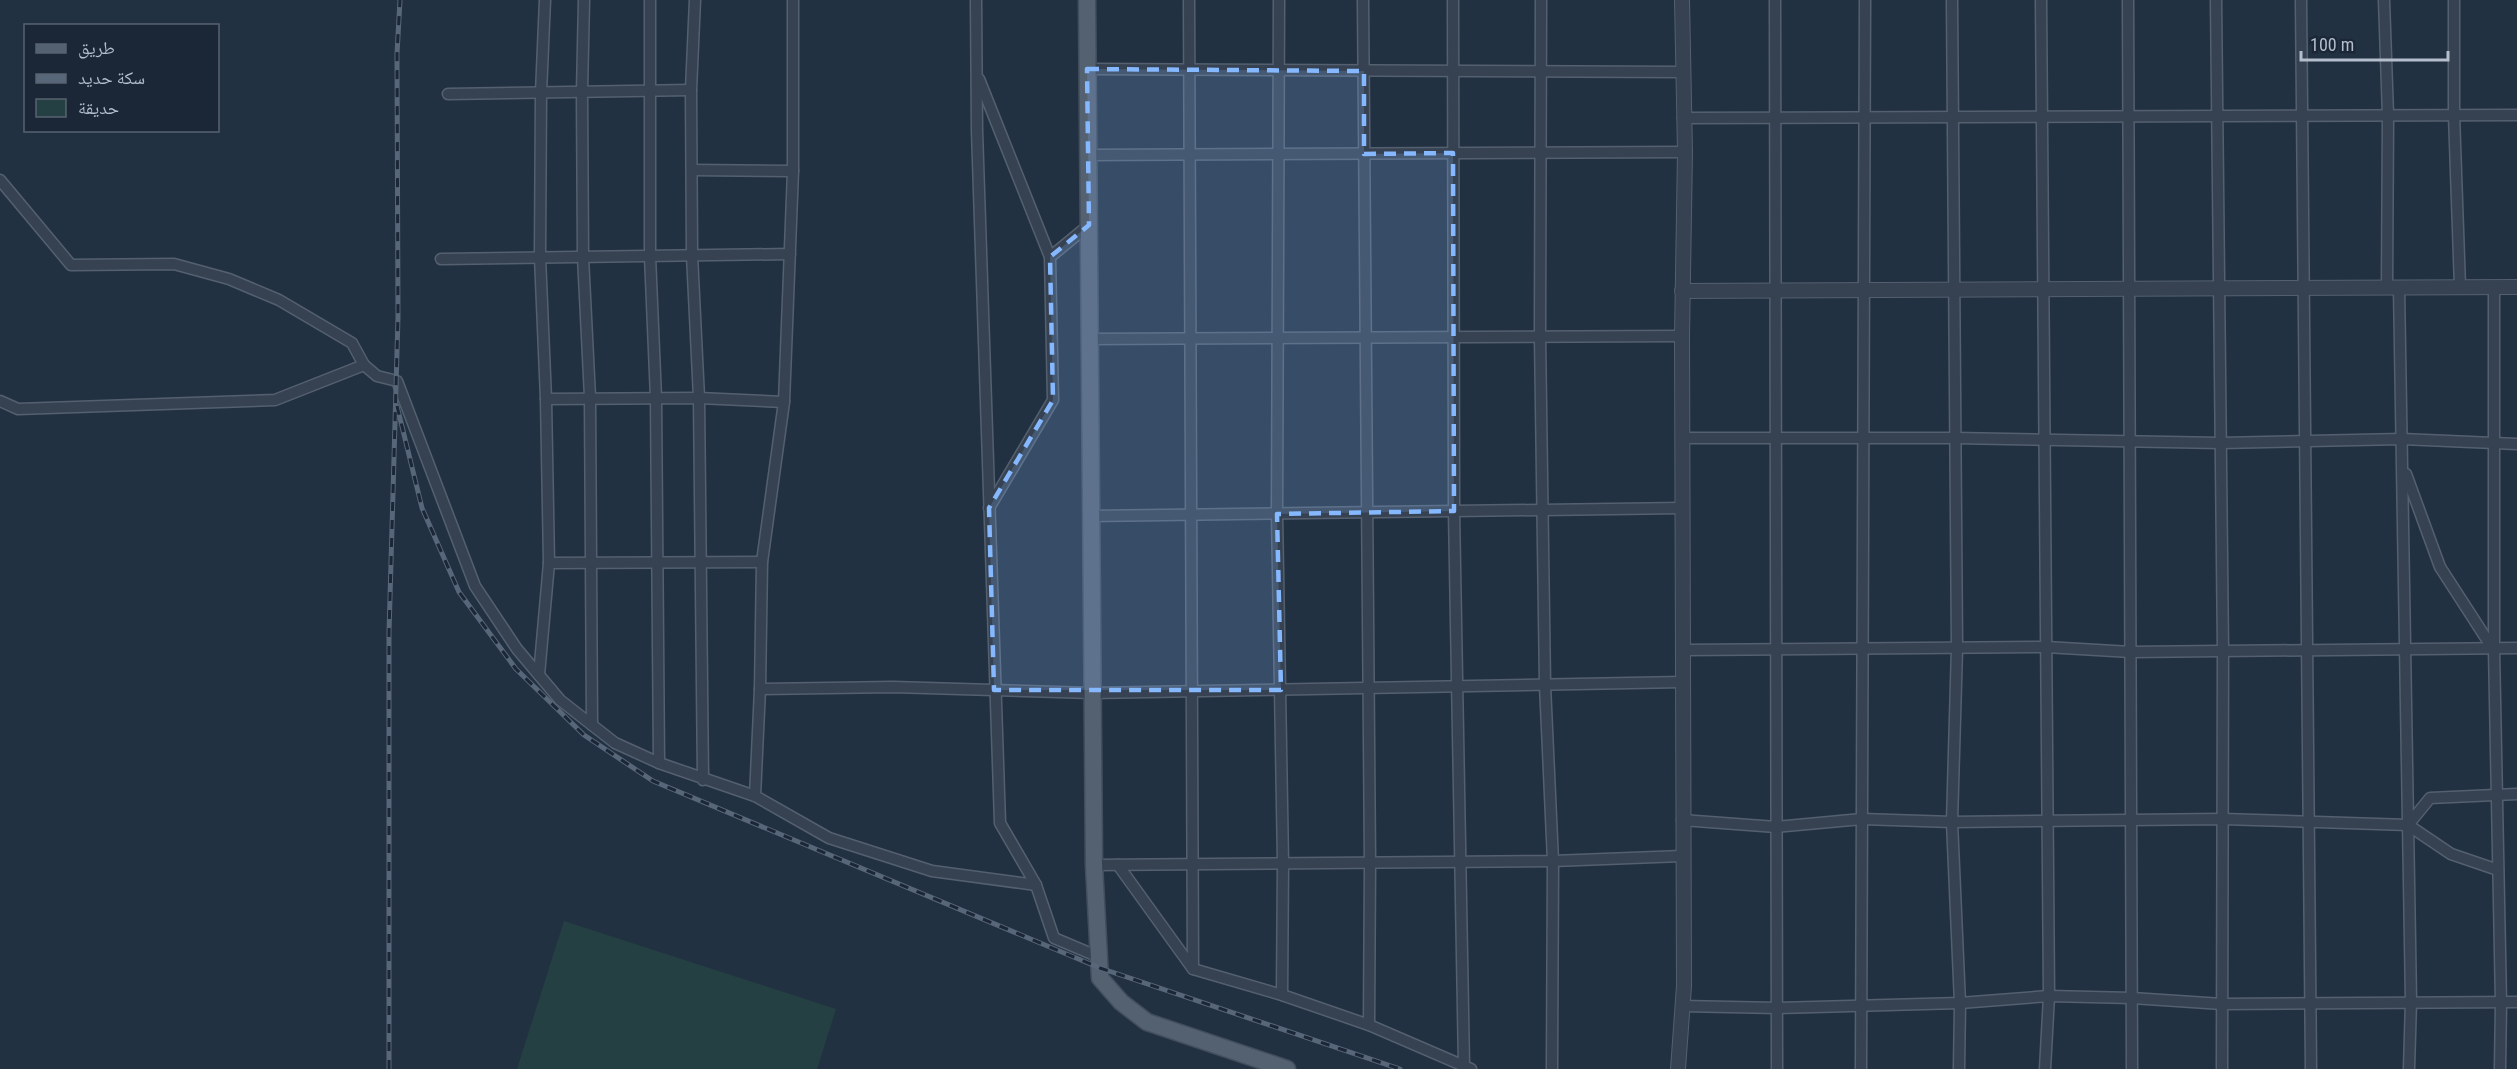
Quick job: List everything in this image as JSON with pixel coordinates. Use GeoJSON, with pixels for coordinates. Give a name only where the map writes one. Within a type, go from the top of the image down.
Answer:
{"type":"FeatureCollection","features":[{"type":"Feature","properties":{"kind":"main road"},"geometry":{"type":"LineString","coordinates":[[1087,0],[1094,865],[1100,978],[1121,1002],[1148,1022],[1287,1069]]}},
{"type":"Feature","properties":{"kind":"street"},"geometry":{"type":"LineString","coordinates":[[539,675],[549,563],[546,399],[540,257],[541,93],[545,0]]}},
{"type":"Feature","properties":{"kind":"street"},"geometry":{"type":"LineString","coordinates":[[584,0],[583,257],[590,398],[592,725]]}},
{"type":"Feature","properties":{"kind":"street"},"geometry":{"type":"LineString","coordinates":[[650,0],[650,256],[656,398],[659,764]]}},
{"type":"Feature","properties":{"kind":"street"},"geometry":{"type":"LineString","coordinates":[[695,0],[691,90],[692,255],[699,398],[703,780]]}},
{"type":"Feature","properties":{"kind":"street"},"geometry":{"type":"LineString","coordinates":[[755,796],[762,562],[784,402],[793,171],[794,0]]}},
{"type":"Feature","properties":{"kind":"street"},"geometry":{"type":"LineString","coordinates":[[976,0],[988,508],[1000,823],[1036,885],[1054,938],[1099,957]]}},
{"type":"Feature","properties":{"kind":"street"},"geometry":{"type":"LineString","coordinates":[[1189,0],[1193,969]]}},
{"type":"Feature","properties":{"kind":"street"},"geometry":{"type":"LineString","coordinates":[[1279,0],[1277,514],[1283,864],[1282,995]]}},
{"type":"Feature","properties":{"kind":"street"},"geometry":{"type":"LineString","coordinates":[[1363,0],[1370,862],[1369,1025]]}},
{"type":"Feature","properties":{"kind":"street"},"geometry":{"type":"LineString","coordinates":[[1118,865],[1193,969],[1282,995],[1369,1025],[1467,1067],[1456,686],[1453,0]]}},
{"type":"Feature","properties":{"kind":"street"},"geometry":{"type":"LineString","coordinates":[[1541,0],[1540,336],[1545,685],[1553,861],[1552,1069]]}},
{"type":"Feature","properties":{"kind":"street"},"geometry":{"type":"LineString","coordinates":[[1678,1069],[1682,1006],[1684,152],[1682,0]]}},
{"type":"Feature","properties":{"kind":"street"},"geometry":{"type":"LineString","coordinates":[[1775,0],[1777,1069]]}},
{"type":"Feature","properties":{"kind":"street"},"geometry":{"type":"LineString","coordinates":[[1861,1069],[1865,0]]}},
{"type":"Feature","properties":{"kind":"street"},"geometry":{"type":"LineString","coordinates":[[1952,0],[1957,648],[1952,822],[1960,1003],[1959,1069]]}},
{"type":"Feature","properties":{"kind":"street"},"geometry":{"type":"LineString","coordinates":[[2041,0],[2049,996],[2045,1069]]}},
{"type":"Feature","properties":{"kind":"street"},"geometry":{"type":"LineString","coordinates":[[2128,0],[2132,1069]]}},
{"type":"Feature","properties":{"kind":"street"},"geometry":{"type":"LineString","coordinates":[[2216,0],[2223,651],[2222,1069]]}},
{"type":"Feature","properties":{"kind":"street"},"geometry":{"type":"LineString","coordinates":[[2301,0],[2311,1069]]}},
{"type":"Feature","properties":{"kind":"street"},"geometry":{"type":"LineString","coordinates":[[2384,0],[2393,288],[2402,439],[2411,1002],[2409,1069]]}},
{"type":"Feature","properties":{"kind":"street"},"geometry":{"type":"LineString","coordinates":[[2454,0],[2454,115],[2460,288]]}},
{"type":"Feature","properties":{"kind":"street"},"geometry":{"type":"LineString","coordinates":[[1087,69],[1682,72]]}},
{"type":"Feature","properties":{"kind":"street"},"geometry":{"type":"LineString","coordinates":[[977,73],[1050,257],[1053,400],[988,508]]}},
{"type":"Feature","properties":{"kind":"street"},"geometry":{"type":"LineString","coordinates":[[448,94],[691,90]]}},
{"type":"Feature","properties":{"kind":"street"},"geometry":{"type":"LineString","coordinates":[[1683,118],[2517,115]]}},
{"type":"Feature","properties":{"kind":"street"},"geometry":{"type":"LineString","coordinates":[[1088,156],[1684,152]]}},
{"type":"Feature","properties":{"kind":"street"},"geometry":{"type":"LineString","coordinates":[[692,170],[793,171]]}},
{"type":"Feature","properties":{"kind":"street"},"geometry":{"type":"LineString","coordinates":[[0,180],[71,265],[174,264],[229,279],[279,300],[352,343],[364,365],[377,376],[397,381],[475,586],[518,649],[560,700],[615,742],[659,764],[755,796],[830,838],[932,871],[1036,885]]}},
{"type":"Feature","properties":{"kind":"street"},"geometry":{"type":"LineString","coordinates":[[1050,257],[1089,225]]}},
{"type":"Feature","properties":{"kind":"street"},"geometry":{"type":"LineString","coordinates":[[441,259],[790,254]]}},
{"type":"Feature","properties":{"kind":"street"},"geometry":{"type":"LineString","coordinates":[[2494,287],[2493,650],[2501,1003],[2500,1069]]}},
{"type":"Feature","properties":{"kind":"street"},"geometry":{"type":"LineString","coordinates":[[1683,291],[2517,287]]}},
{"type":"Feature","properties":{"kind":"street"},"geometry":{"type":"LineString","coordinates":[[1089,339],[1682,336]]}},
{"type":"Feature","properties":{"kind":"street"},"geometry":{"type":"LineString","coordinates":[[0,401],[18,409],[275,400],[364,365]]}},
{"type":"Feature","properties":{"kind":"street"},"geometry":{"type":"LineString","coordinates":[[546,399],[699,398],[784,402]]}},
{"type":"Feature","properties":{"kind":"street"},"geometry":{"type":"LineString","coordinates":[[1682,438],[1955,438],[2221,443],[2402,439],[2517,444]]}},
{"type":"Feature","properties":{"kind":"street"},"geometry":{"type":"LineString","coordinates":[[2402,464],[2440,567],[2493,650]]}},
{"type":"Feature","properties":{"kind":"street"},"geometry":{"type":"LineString","coordinates":[[1091,516],[1682,508]]}},
{"type":"Feature","properties":{"kind":"street"},"geometry":{"type":"LineString","coordinates":[[549,563],[762,562]]}},
{"type":"Feature","properties":{"kind":"street"},"geometry":{"type":"LineString","coordinates":[[1683,650],[2046,647],[2131,652],[2517,648]]}},
{"type":"Feature","properties":{"kind":"street"},"geometry":{"type":"LineString","coordinates":[[760,688],[893,687],[1092,693],[1683,682]]}},
{"type":"Feature","properties":{"kind":"street"},"geometry":{"type":"LineString","coordinates":[[2408,825],[2430,798],[2517,794]]}},
{"type":"Feature","properties":{"kind":"street"},"geometry":{"type":"LineString","coordinates":[[1682,820],[1776,827],[1862,819],[1952,822],[2223,819],[2408,825],[2451,854],[2498,870]]}},
{"type":"Feature","properties":{"kind":"street"},"geometry":{"type":"LineString","coordinates":[[1094,865],[1553,861],[1682,856]]}},
{"type":"Feature","properties":{"kind":"street"},"geometry":{"type":"LineString","coordinates":[[1682,1006],[1777,1008],[1960,1003],[2049,996],[2132,998],[2222,1004],[2517,1002]]}},
{"type":"Feature","properties":{"kind":"highlighted area"},"geometry":{"type":"Polygon","coordinates":[[[1087,69],[1364,71],[1364,154],[1453,153],[1454,511],[1277,514],[1281,690],[994,690],[989,508],[1053,400],[1050,257],[1089,225],[1087,69]]]}},
{"type":"Feature","properties":{"kind":"green space"},"geometry":{"type":"Polygon","coordinates":[[[564,921],[836,1009],[817,1069],[517,1069],[564,921]]]}},
{"type":"Feature","properties":{"kind":"railway"},"geometry":{"type":"LineString","coordinates":[[389,1069],[389,633],[398,317],[397,54],[400,0]]}},
{"type":"Feature","properties":{"kind":"railway"},"geometry":{"type":"LineString","coordinates":[[397,406],[422,508],[459,592],[516,669],[584,735],[653,781],[1100,968],[1400,1069]]}}]}
